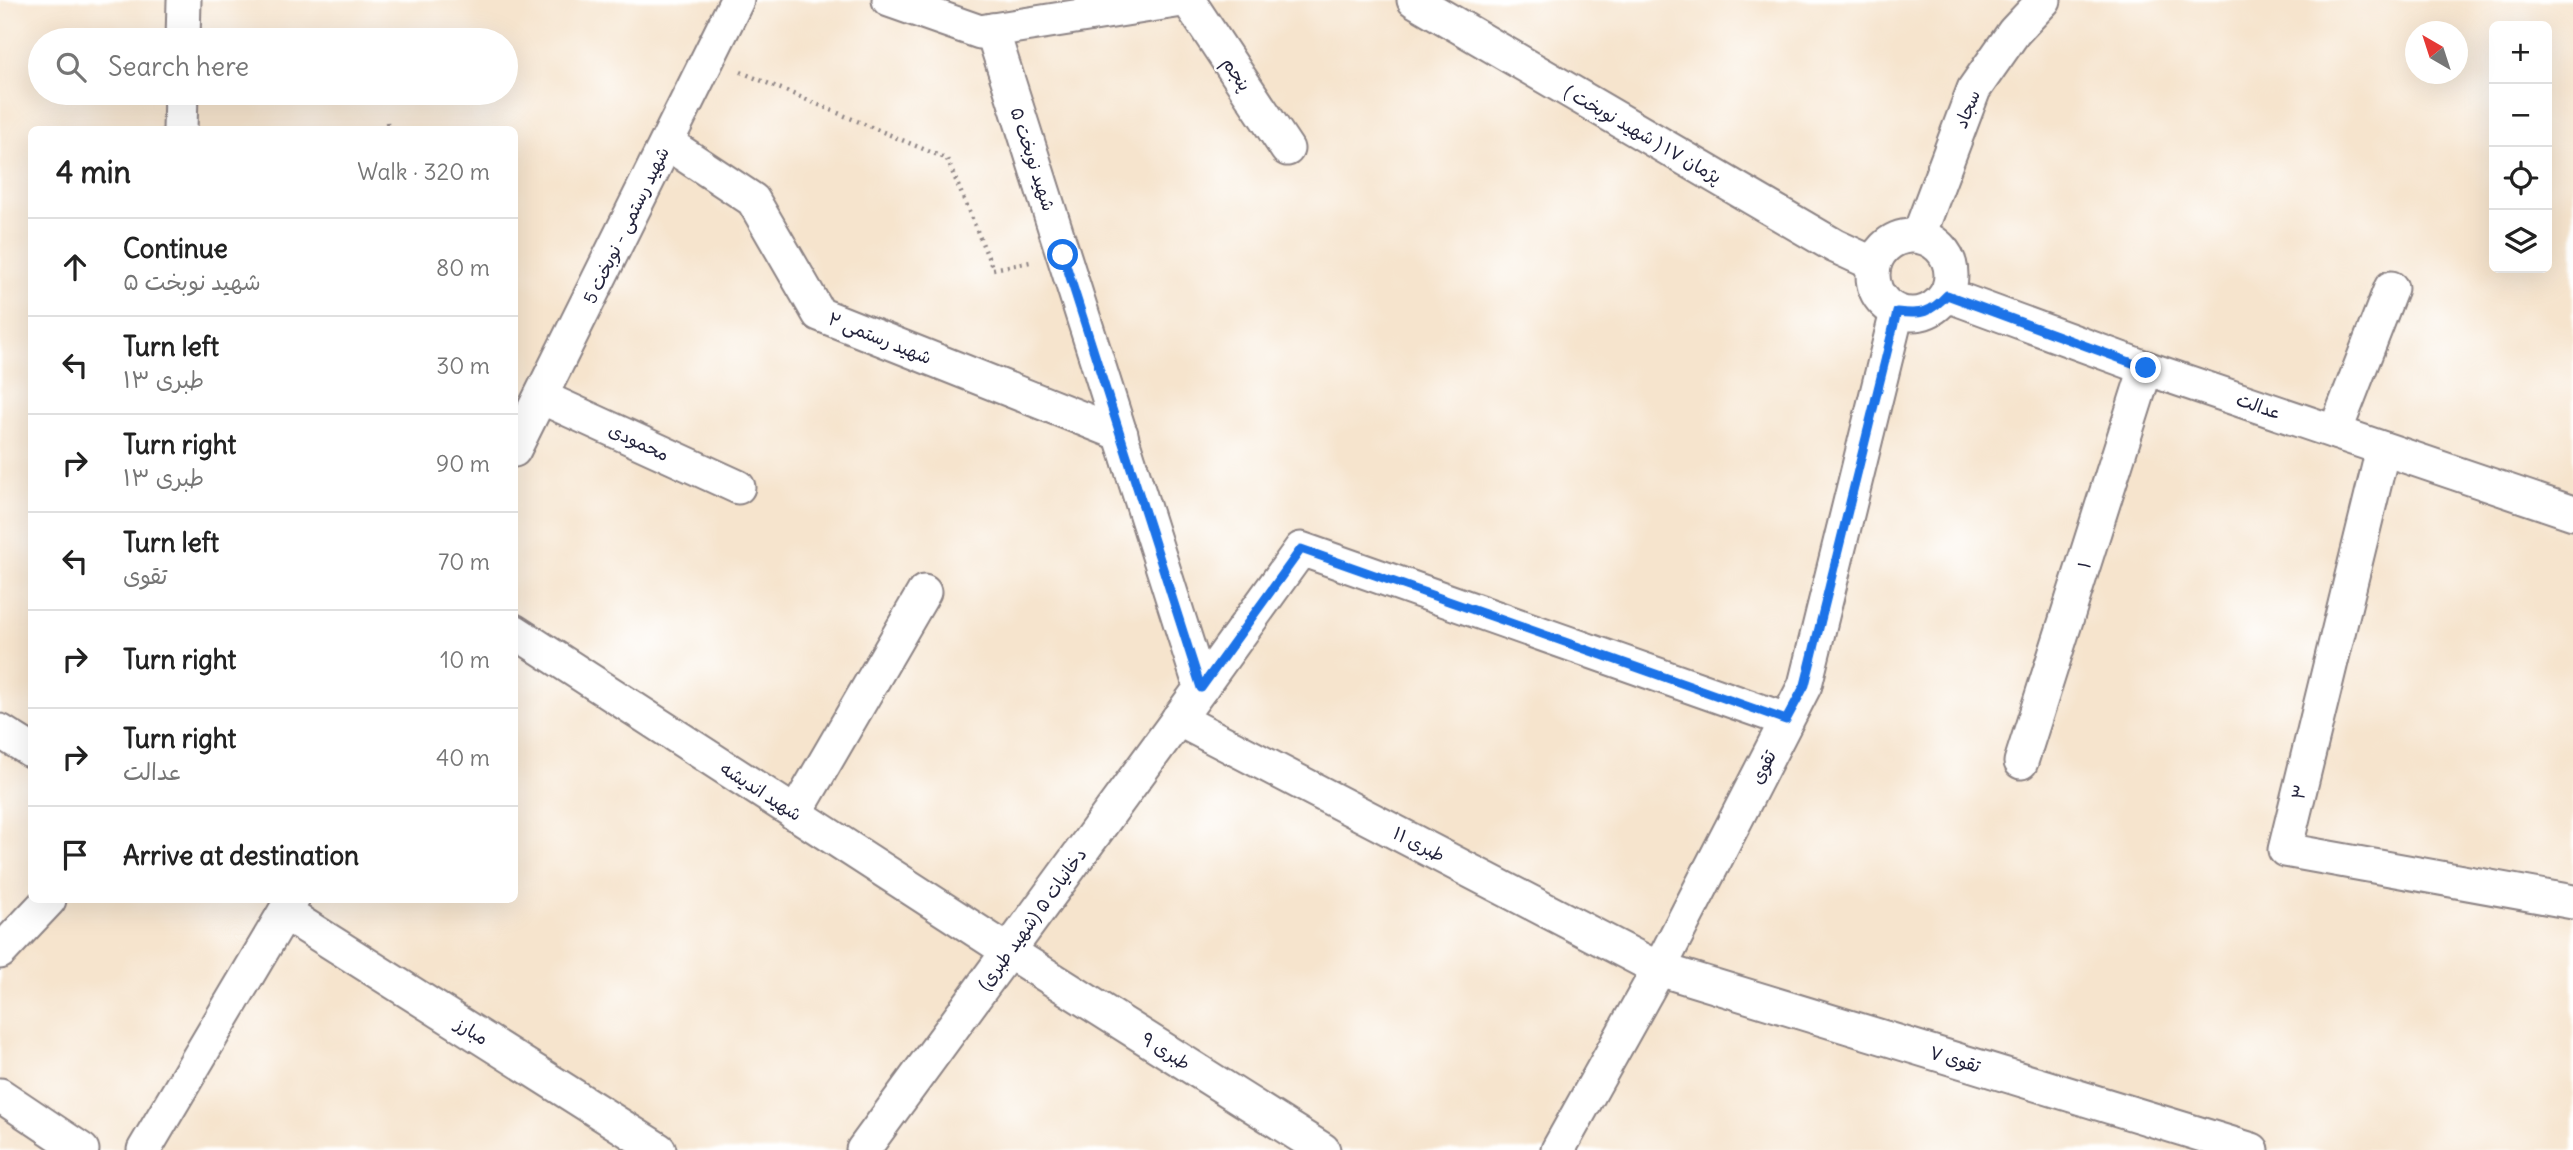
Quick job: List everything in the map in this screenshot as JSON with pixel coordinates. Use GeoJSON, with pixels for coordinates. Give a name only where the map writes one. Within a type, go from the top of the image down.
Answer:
{"type":"FeatureCollection","features":[{"type":"Feature","properties":{"kind":"street"},"geometry":{"type":"LineString","coordinates":[[183,28],[184,0]]}},
{"type":"Feature","properties":{"kind":"street","name":"شهید رستمی - نوبخت 5"},"geometry":{"type":"LineString","coordinates":[[518,442],[737,0]]}},
{"type":"Feature","properties":{"kind":"street"},"geometry":{"type":"LineString","coordinates":[[889,0],[980,32],[1182,0]]}},
{"type":"Feature","properties":{"kind":"street","name":"پنجم"},"geometry":{"type":"LineString","coordinates":[[1188,0],[1287,149]]}},
{"type":"Feature","properties":{"kind":"street","name":"پژمان ۱۷ ( شهید نوبخت )"},"geometry":{"type":"LineString","coordinates":[[1415,0],[1835,246],[1874,264]]}},
{"type":"Feature","properties":{"kind":"street","name":"سجاد"},"geometry":{"type":"LineString","coordinates":[[1919,235],[1974,89],[2014,32],[2044,0]]}},
{"type":"Feature","properties":{"kind":"street","name":"شهید نوبخت ۵"},"geometry":{"type":"LineString","coordinates":[[992,30],[1201,688]]}},
{"type":"Feature","properties":{"kind":"street"},"geometry":{"type":"LineString","coordinates":[[180,126],[181,105]]}},
{"type":"Feature","properties":{"kind":"street","name":"شهید رستمی ۲"},"geometry":{"type":"LineString","coordinates":[[667,143],[753,200],[819,314],[1121,434]]}},
{"type":"Feature","properties":{"kind":"street"},"geometry":{"type":"LineString","coordinates":[[1919,235],[1936,243],[1948,257],[1952,276],[1947,295],[1934,309],[1916,314],[1897,312],[1881,300],[1873,283],[1874,264],[1884,247],[1900,237],[1919,235]]}},
{"type":"Feature","properties":{"kind":"street"},"geometry":{"type":"LineString","coordinates":[[2335,432],[2391,288]]}},
{"type":"Feature","properties":{"kind":"street","name":"عدالت"},"geometry":{"type":"LineString","coordinates":[[1947,295],[2146,368],[2573,513]]}},
{"type":"Feature","properties":{"kind":"street","name":"تقوی"},"geometry":{"type":"LineString","coordinates":[[1558,1150],[1659,969],[1805,685],[1897,312]]}},
{"type":"Feature","properties":{"kind":"street","name":"۱"},"geometry":{"type":"LineString","coordinates":[[2021,762],[2146,368]]}},
{"type":"Feature","properties":{"kind":"street","name":"محمودی"},"geometry":{"type":"LineString","coordinates":[[541,397],[738,487]]}},
{"type":"Feature","properties":{"kind":"street","name":"۳"},"geometry":{"type":"LineString","coordinates":[[2383,449],[2285,850],[2573,902]]}},
{"type":"Feature","properties":{"kind":"street","name":"دخانیات ۵ (شهید طبری)"},"geometry":{"type":"LineString","coordinates":[[863,1150],[1301,549],[1786,720]]}},
{"type":"Feature","properties":{"kind":"street"},"geometry":{"type":"LineString","coordinates":[[795,814],[925,592]]}},
{"type":"Feature","properties":{"kind":"street","name":"شهید اندیشه"},"geometry":{"type":"LineString","coordinates":[[518,634],[1009,951]]}},
{"type":"Feature","properties":{"kind":"street","name":"طبری ۱۱"},"geometry":{"type":"LineString","coordinates":[[1178,719],[1659,969]]}},
{"type":"Feature","properties":{"kind":"street"},"geometry":{"type":"LineString","coordinates":[[0,731],[28,748]]}},
{"type":"Feature","properties":{"kind":"street"},"geometry":{"type":"LineString","coordinates":[[0,952],[46,903]]}},
{"type":"Feature","properties":{"kind":"street"},"geometry":{"type":"LineString","coordinates":[[144,1150],[288,906]]}},
{"type":"Feature","properties":{"kind":"street","name":"مبارز"},"geometry":{"type":"LineString","coordinates":[[288,906],[659,1150]]}},
{"type":"Feature","properties":{"kind":"street","name":"طبری ۹"},"geometry":{"type":"LineString","coordinates":[[1009,951],[1323,1150]]}},
{"type":"Feature","properties":{"kind":"street","name":"تقوی ۷"},"geometry":{"type":"LineString","coordinates":[[1659,969],[2252,1150]]}},
{"type":"Feature","properties":{"kind":"street"},"geometry":{"type":"LineString","coordinates":[[0,1094],[82,1150]]}},
{"type":"Feature","properties":{"kind":"path"},"geometry":{"type":"LineString","coordinates":[[708,58],[947,159],[993,269],[1063,255]]}},
{"type":"Feature","properties":{"kind":"path"},"geometry":{"type":"LineString","coordinates":[[387,122],[388,126]]}},
{"type":"Feature","properties":{"kind":"route"},"geometry":{"type":"LineString","coordinates":[[1063,255],[1201,688],[1301,549],[1786,720],[1805,685],[1897,312],[1916,314],[1934,309],[1947,295],[2146,368]]}}]}
